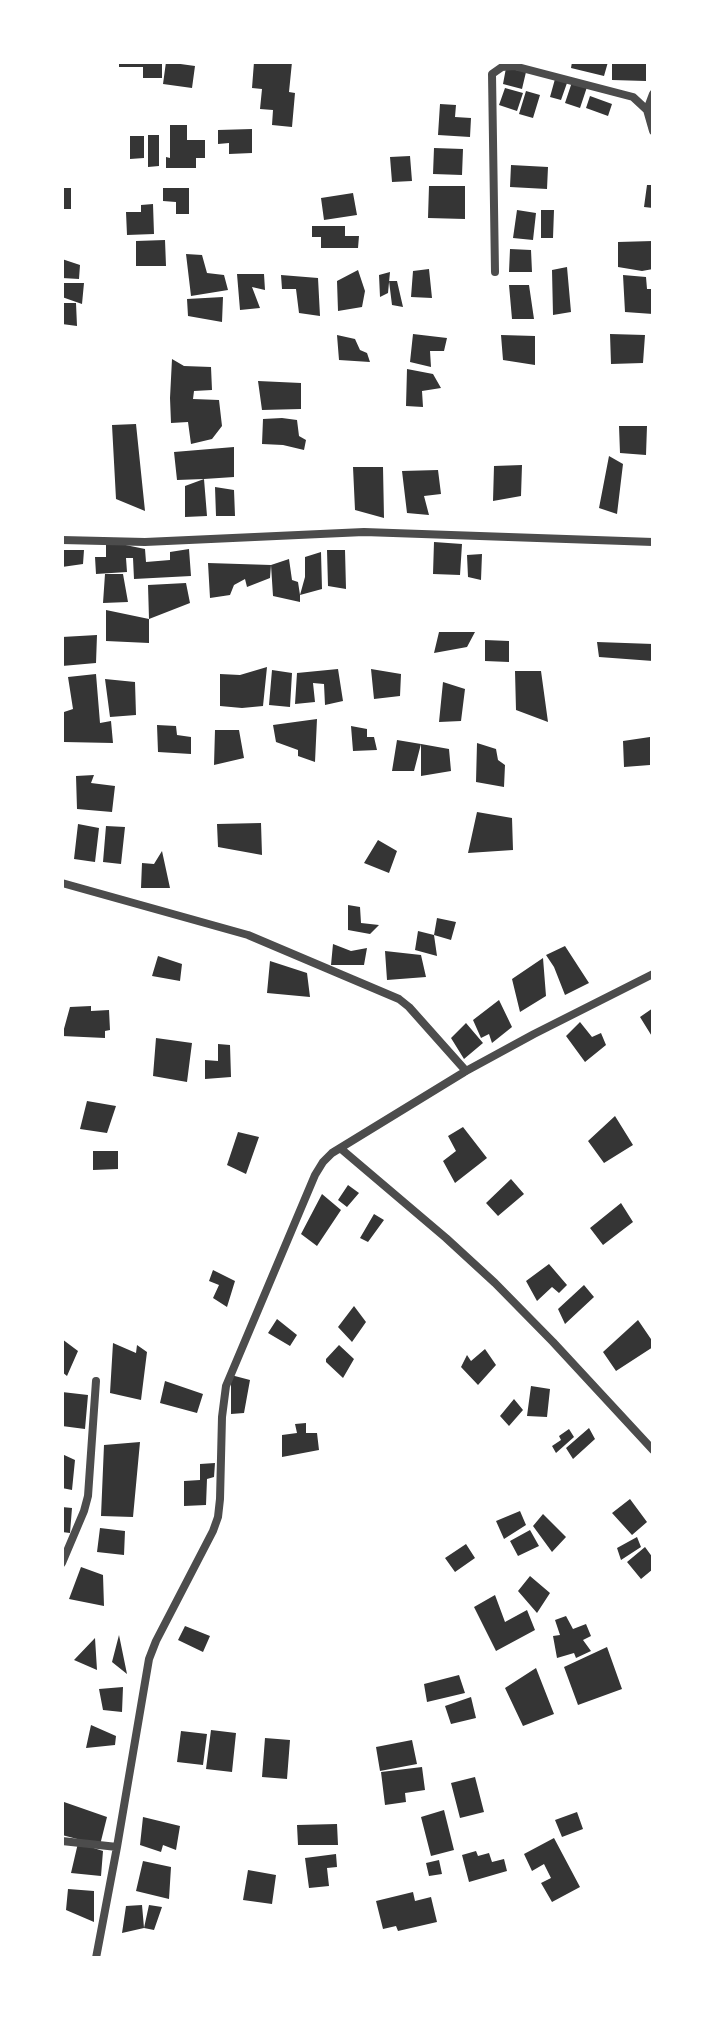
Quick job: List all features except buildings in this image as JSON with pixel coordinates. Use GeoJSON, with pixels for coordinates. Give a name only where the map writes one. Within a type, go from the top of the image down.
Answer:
{"type":"FeatureCollection","features":[{"type":"Feature","properties":{"kind":"street"},"geometry":{"type":"LineString","coordinates":[[489,62],[492,74],[495,272]]}},
{"type":"Feature","properties":{"kind":"street"},"geometry":{"type":"LineString","coordinates":[[492,74],[502,67],[514,66],[633,97],[647,110],[653,131]]}},
{"type":"Feature","properties":{"kind":"street"},"geometry":{"type":"LineString","coordinates":[[647,110],[653,94]]}},
{"type":"Feature","properties":{"kind":"street"},"geometry":{"type":"LineString","coordinates":[[62,540],[145,542],[364,532],[653,542]]}},
{"type":"Feature","properties":{"kind":"street"},"geometry":{"type":"LineString","coordinates":[[62,883],[248,935],[399,999],[466,1071]]}},
{"type":"Feature","properties":{"kind":"street"},"geometry":{"type":"LineString","coordinates":[[96,1958],[149,1659],[218,1517],[226,1386],[315,1175],[323,1162],[340,1148],[466,1071],[653,974]]}},
{"type":"Feature","properties":{"kind":"street"},"geometry":{"type":"LineString","coordinates":[[340,1148],[436,1228],[495,1283],[653,1450]]}},
{"type":"Feature","properties":{"kind":"street"},"geometry":{"type":"LineString","coordinates":[[62,1563],[88,1496],[96,1381]]}},
{"type":"Feature","properties":{"kind":"street"},"geometry":{"type":"LineString","coordinates":[[62,1841],[117,1847]]}}]}
